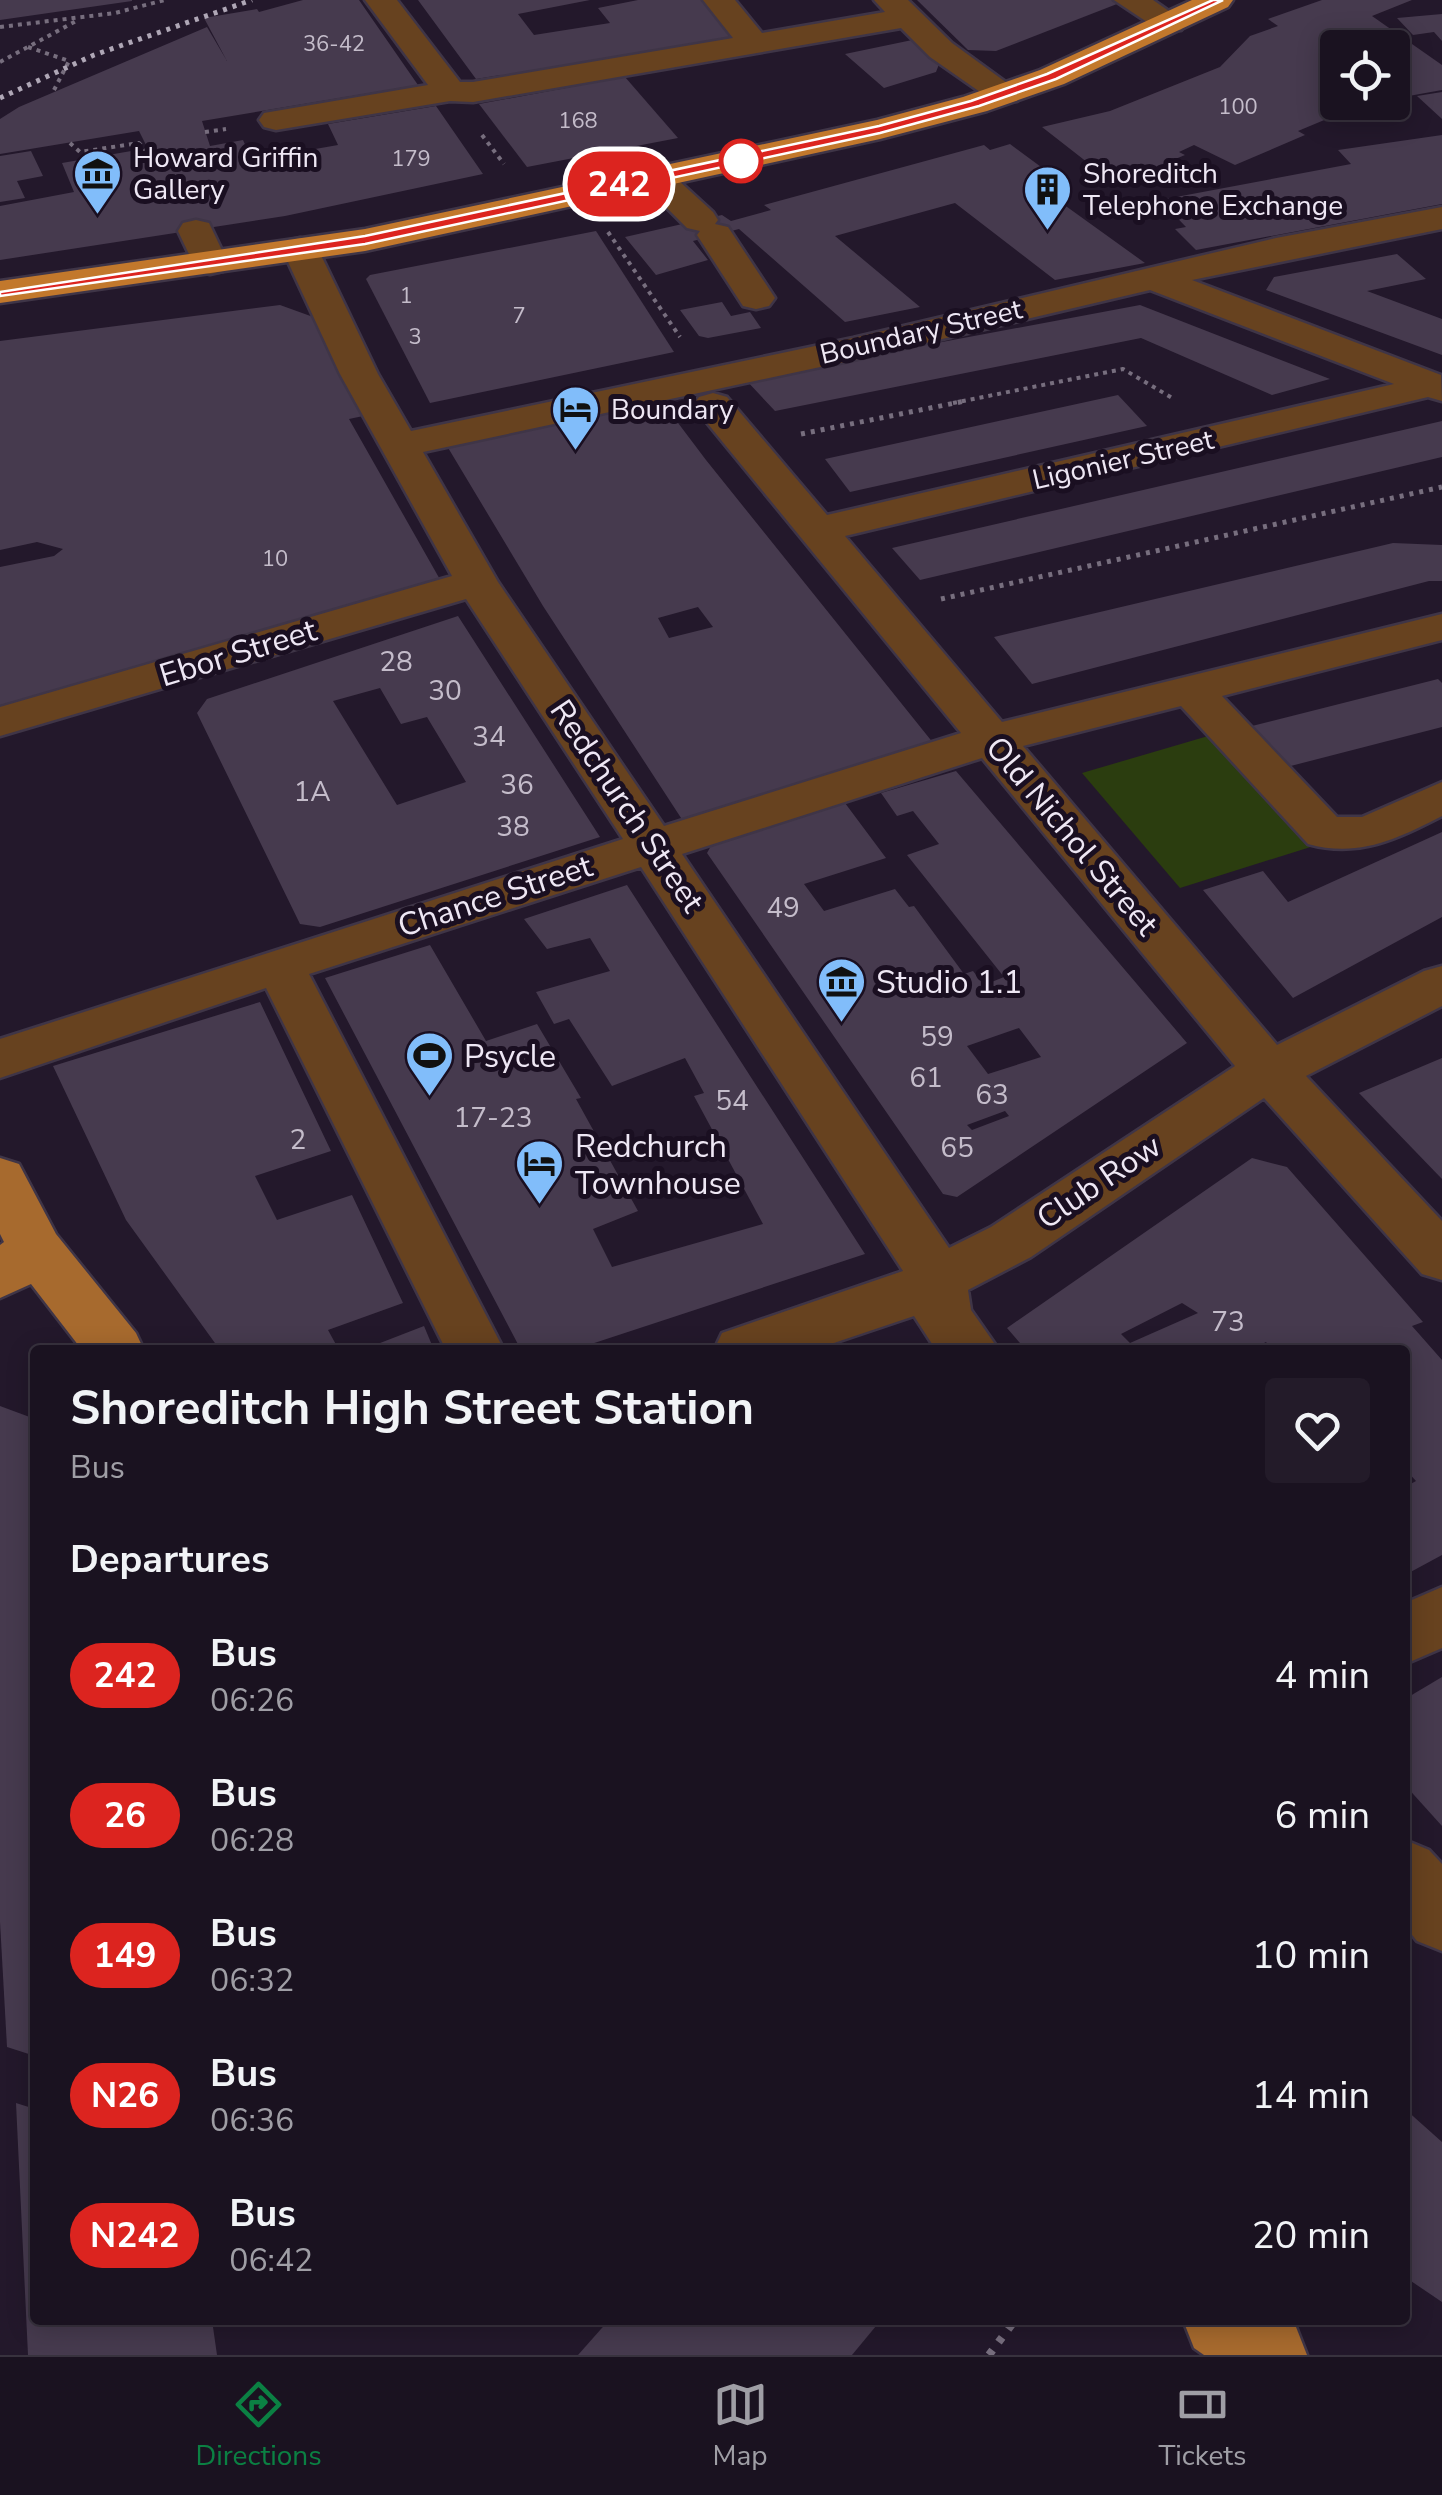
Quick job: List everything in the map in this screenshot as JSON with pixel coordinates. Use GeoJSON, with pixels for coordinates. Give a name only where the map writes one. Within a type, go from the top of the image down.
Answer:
{"type":"FeatureCollection","features":[{"type":"Feature","properties":{"kind":"highway"},"geometry":{"type":"LineString","coordinates":[[0,292],[203,247],[300,249],[365,240],[798,149],[1005,94],[1217,0]]}},
{"type":"Feature","properties":{"kind":"main road"},"geometry":{"type":"LineString","coordinates":[[0,1179],[18,1263],[109,1345]]}},
{"type":"Feature","properties":{"kind":"main road"},"geometry":{"type":"LineString","coordinates":[[1229,2325],[1268,2355]]}},
{"type":"Feature","properties":{"kind":"street"},"geometry":{"type":"LineString","coordinates":[[380,0],[450,91]]}},
{"type":"Feature","properties":{"kind":"street"},"geometry":{"type":"LineString","coordinates":[[719,0],[754,44]]}},
{"type":"Feature","properties":{"kind":"street"},"geometry":{"type":"LineString","coordinates":[[1130,0],[1170,23]]}},
{"type":"Feature","properties":{"kind":"street"},"geometry":{"type":"LineString","coordinates":[[276,120],[450,91],[473,92],[754,44],[898,9],[941,50],[1005,94]]}},
{"type":"Feature","properties":{"kind":"street"},"geometry":{"type":"LineString","coordinates":[[655,177],[707,228],[756,298]]}},
{"type":"Feature","properties":{"kind":"street","name":"Boundary Street"},"geometry":{"type":"LineString","coordinates":[[400,445],[712,391],[853,349],[1276,249],[1442,218]]}},
{"type":"Feature","properties":{"kind":"street","name":"Redchurch Street"},"geometry":{"type":"LineString","coordinates":[[300,249],[360,374],[476,582],[938,1278],[943,1317],[966,1345]]}},
{"type":"Feature","properties":{"kind":"street"},"geometry":{"type":"LineString","coordinates":[[1153,278],[1435,386]]}},
{"type":"Feature","properties":{"kind":"street","name":"Ligonier Street"},"geometry":{"type":"LineString","coordinates":[[816,530],[1435,386]]}},
{"type":"Feature","properties":{"kind":"street","name":"Old Nichol Street"},"geometry":{"type":"LineString","coordinates":[[712,391],[746,445],[1272,1074],[1442,1258]]}},
{"type":"Feature","properties":{"kind":"street","name":"Ebor Street"},"geometry":{"type":"LineString","coordinates":[[0,722],[476,582]]}},
{"type":"Feature","properties":{"kind":"street","name":"Chance Street"},"geometry":{"type":"LineString","coordinates":[[0,1059],[991,738],[1442,627]]}},
{"type":"Feature","properties":{"kind":"street"},"geometry":{"type":"LineString","coordinates":[[1190,688],[1266,774],[1325,832],[1370,833],[1442,797]]}},
{"type":"Feature","properties":{"kind":"street"},"geometry":{"type":"LineString","coordinates":[[280,966],[472,1345]]}},
{"type":"Feature","properties":{"kind":"street","name":"Club Row"},"geometry":{"type":"LineString","coordinates":[[758,1345],[906,1296],[1011,1242],[1233,1090],[1272,1074],[1442,984]]}},
{"type":"Feature","properties":{"kind":"street"},"geometry":{"type":"LineString","coordinates":[[1410,1633],[1442,1615]]}},
{"type":"Feature","properties":{"kind":"street"},"geometry":{"type":"LineString","coordinates":[[1410,1879],[1442,1916]]}},
{"type":"Feature","properties":{"kind":"path"},"geometry":{"type":"LineString","coordinates":[[0,28],[84,17],[164,0]]}},
{"type":"Feature","properties":{"kind":"path"},"geometry":{"type":"LineString","coordinates":[[0,62],[84,17]]}},
{"type":"Feature","properties":{"kind":"path"},"geometry":{"type":"LineString","coordinates":[[28,47],[69,61],[53,92]]}},
{"type":"Feature","properties":{"kind":"path"},"geometry":{"type":"LineString","coordinates":[[70,142],[80,152],[142,143],[152,157]]}},
{"type":"Feature","properties":{"kind":"path"},"geometry":{"type":"LineString","coordinates":[[600,221],[712,391]]}},
{"type":"Feature","properties":{"kind":"path"},"geometry":{"type":"LineString","coordinates":[[746,445],[1123,369],[1234,434]]}},
{"type":"Feature","properties":{"kind":"path"},"geometry":{"type":"LineString","coordinates":[[887,615],[962,593],[1442,487]]}},
{"type":"Feature","properties":{"kind":"path"},"geometry":{"type":"LineString","coordinates":[[989,2355],[1011,2325]]}},
{"type":"Feature","properties":{"kind":"green space"},"geometry":{"type":"Polygon","coordinates":[[[1215,734],[1317,845],[1180,888],[1082,773],[1215,734]]]}},
{"type":"Feature","properties":{"kind":"building"},"geometry":{"type":"Polygon","coordinates":[[[0,0],[132,0],[132,1],[0,20],[0,0]]]}},
{"type":"Feature","properties":{"kind":"building"},"geometry":{"type":"Polygon","coordinates":[[[303,0],[359,0],[418,85],[202,121],[210,146],[243,140],[252,160],[338,145],[328,124],[436,106],[483,174],[285,216],[0,260],[0,206],[74,192],[62,163],[137,150],[143,158],[152,157],[139,131],[0,154],[0,119],[19,107],[207,27],[227,61],[204,18],[257,9],[259,12],[303,0]]]}},
{"type":"Feature","properties":{"kind":"building"},"geometry":{"type":"Polygon","coordinates":[[[418,0],[590,0],[518,14],[534,35],[610,23],[598,8],[638,0],[705,0],[733,38],[505,80],[501,75],[476,79],[418,0]]]}},
{"type":"Feature","properties":{"kind":"building"},"geometry":{"type":"Polygon","coordinates":[[[917,0],[1118,0],[1117,4],[996,51],[968,50],[917,0]]]}},
{"type":"Feature","properties":{"kind":"building"},"geometry":{"type":"Polygon","coordinates":[[[1322,0],[1412,0],[1372,16],[1392,30],[1320,30],[1320,120],[1324,120],[1298,131],[1305,135],[1235,165],[1194,145],[1179,152],[1185,155],[1115,184],[1042,127],[1110,111],[1220,67],[1250,36],[1278,26],[1268,19],[1322,0]]]}},
{"type":"Feature","properties":{"kind":"building"},"geometry":{"type":"Polygon","coordinates":[[[1442,14],[1442,41],[1434,32],[1413,35],[1397,18],[1442,14]]]}},
{"type":"Feature","properties":{"kind":"building"},"geometry":{"type":"Polygon","coordinates":[[[917,39],[941,59],[936,72],[884,88],[845,54],[917,39]]]}},
{"type":"Feature","properties":{"kind":"building"},"geometry":{"type":"Polygon","coordinates":[[[1410,43],[1442,65],[1442,90],[1410,96],[1410,43]]]}},
{"type":"Feature","properties":{"kind":"building"},"geometry":{"type":"Polygon","coordinates":[[[625,77],[678,138],[527,167],[479,104],[625,77]]]}},
{"type":"Feature","properties":{"kind":"building"},"geometry":{"type":"Polygon","coordinates":[[[1442,92],[1442,119],[1417,96],[1442,92]]]}},
{"type":"Feature","properties":{"kind":"building"},"geometry":{"type":"Polygon","coordinates":[[[1442,135],[1442,204],[1196,250],[1175,229],[1186,227],[1160,200],[1351,164],[1338,150],[1442,135]]]}},
{"type":"Feature","properties":{"kind":"building","name":"Shoreditch Telephone Exchange"},"geometry":{"type":"Polygon","coordinates":[[[1010,144],[1052,175],[1031,181],[1145,263],[1055,280],[955,203],[835,236],[920,307],[845,322],[739,229],[693,241],[708,260],[656,275],[625,237],[722,215],[731,221],[771,210],[764,205],[984,145],[990,150],[1010,144]]]}},
{"type":"Feature","properties":{"kind":"building"},"geometry":{"type":"Polygon","coordinates":[[[31,151],[43,176],[17,181],[25,198],[0,202],[0,156],[31,151]]]}},
{"type":"Feature","properties":{"kind":"building"},"geometry":{"type":"Polygon","coordinates":[[[596,231],[674,352],[430,403],[366,279],[370,275],[596,231]]]}},
{"type":"Feature","properties":{"kind":"building"},"geometry":{"type":"Polygon","coordinates":[[[1397,254],[1426,279],[1367,291],[1442,319],[1442,355],[1266,290],[1274,277],[1397,254]]]}},
{"type":"Feature","properties":{"kind":"building"},"geometry":{"type":"Polygon","coordinates":[[[722,302],[731,316],[750,312],[761,328],[708,338],[699,336],[680,310],[722,302]]]}},
{"type":"Feature","properties":{"kind":"building"},"geometry":{"type":"Polygon","coordinates":[[[280,305],[316,318],[368,415],[349,419],[442,583],[0,712],[0,567],[54,556],[63,549],[37,542],[0,550],[0,341],[280,305]]]}},
{"type":"Feature","properties":{"kind":"building"},"geometry":{"type":"Polygon","coordinates":[[[1140,305],[1330,379],[1272,395],[1141,338],[775,411],[745,379],[1140,305]]]}},
{"type":"Feature","properties":{"kind":"building"},"geometry":{"type":"Polygon","coordinates":[[[1118,395],[1147,426],[850,492],[825,459],[1118,395]]]}},
{"type":"Feature","properties":{"kind":"building"},"geometry":{"type":"Polygon","coordinates":[[[660,399],[938,749],[683,821],[543,606],[447,446],[660,399]],[[698,607],[658,618],[669,638],[713,627],[698,607]]]}},
{"type":"Feature","properties":{"kind":"building"},"geometry":{"type":"Polygon","coordinates":[[[1442,421],[1442,457],[920,580],[892,548],[1442,421]]]}},
{"type":"Feature","properties":{"kind":"building"},"geometry":{"type":"Polygon","coordinates":[[[1393,543],[1442,545],[1442,581],[1429,581],[1032,684],[994,637],[1393,543]]]}},
{"type":"Feature","properties":{"kind":"building"},"geometry":{"type":"Polygon","coordinates":[[[458,616],[600,837],[320,927],[300,924],[197,713],[207,699],[458,616]],[[380,688],[333,701],[397,805],[466,782],[427,717],[401,724],[380,688]]]}},
{"type":"Feature","properties":{"kind":"building"},"geometry":{"type":"Polygon","coordinates":[[[1438,679],[1442,683],[1442,727],[1279,769],[1244,728],[1438,679]]]}},
{"type":"Feature","properties":{"kind":"building"},"geometry":{"type":"Polygon","coordinates":[[[956,771],[1187,1043],[957,1197],[943,1194],[707,853],[712,844],[845,803],[886,858],[804,884],[824,911],[895,889],[909,907],[914,906],[964,974],[973,971],[984,985],[1004,977],[907,855],[939,844],[913,811],[897,816],[881,793],[956,771]],[[1019,1028],[967,1046],[988,1074],[1041,1057],[1019,1028]],[[1005,1111],[967,1125],[972,1130],[1009,1116],[1005,1111]]]}},
{"type":"Feature","properties":{"kind":"building"},"geometry":{"type":"Polygon","coordinates":[[[1442,832],[1442,917],[1293,998],[1203,890],[1263,871],[1288,902],[1442,832]]]}},
{"type":"Feature","properties":{"kind":"building"},"geometry":{"type":"Polygon","coordinates":[[[627,885],[865,1254],[588,1345],[518,1345],[325,978],[430,945],[486,1041],[537,1024],[581,1098],[576,1099],[638,1211],[593,1229],[612,1267],[763,1224],[694,1096],[704,1093],[685,1058],[612,1086],[569,1019],[554,1024],[536,992],[610,971],[590,938],[547,949],[524,919],[627,885]]]}},
{"type":"Feature","properties":{"kind":"building"},"geometry":{"type":"Polygon","coordinates":[[[260,1002],[331,1151],[255,1176],[277,1220],[352,1195],[403,1303],[328,1330],[336,1345],[216,1345],[126,1220],[53,1066],[260,1002]]]}},
{"type":"Feature","properties":{"kind":"building"},"geometry":{"type":"Polygon","coordinates":[[[1442,1058],[1442,1179],[1359,1093],[1442,1058]]]}},
{"type":"Feature","properties":{"kind":"building"},"geometry":{"type":"Polygon","coordinates":[[[1252,1158],[1287,1167],[1423,1322],[1412,1326],[1442,1360],[1442,1555],[1410,1572],[1410,1484],[1416,1481],[1410,1474],[1410,1345],[1022,1345],[1007,1328],[1252,1158]],[[1182,1303],[1121,1334],[1130,1343],[1198,1313],[1182,1303]]]}},
{"type":"Feature","properties":{"kind":"building"},"geometry":{"type":"Polygon","coordinates":[[[424,1326],[432,1345],[375,1345],[424,1326]]]}},
{"type":"Feature","properties":{"kind":"building"},"geometry":{"type":"Polygon","coordinates":[[[0,1406],[30,1417],[30,2054],[7,2047],[0,1922],[0,1406]]]}},
{"type":"Feature","properties":{"kind":"building"},"geometry":{"type":"Polygon","coordinates":[[[1442,1677],[1442,1826],[1410,1791],[1410,1696],[1442,1677]]]}},
{"type":"Feature","properties":{"kind":"building"},"geometry":{"type":"Polygon","coordinates":[[[16,2103],[30,2107],[30,2325],[213,2325],[217,2355],[28,2355],[16,2103]]]}},
{"type":"Feature","properties":{"kind":"building"},"geometry":{"type":"Polygon","coordinates":[[[1410,2113],[1442,2142],[1442,2302],[1410,2280],[1410,2113]]]}},
{"type":"Feature","properties":{"kind":"building"},"geometry":{"type":"Polygon","coordinates":[[[605,2325],[877,2325],[852,2355],[578,2355],[605,2325]]]}},
{"type":"Feature","properties":{"kind":"railway"},"geometry":{"type":"LineString","coordinates":[[0,98],[94,55],[252,0]]}},
{"type":"Feature","properties":{"kind":"bus line","name":"242"},"geometry":{"type":"LineString","coordinates":[[0,292],[365,240],[880,129],[975,104],[1052,77],[1217,0]]}},
{"type":"Feature","properties":{"kind":"place","name":"Howard Griffin Gallery"},"geometry":{"type":"Point","coordinates":[98,216]}},
{"type":"Feature","properties":{"kind":"place","name":"Shoreditch Telephone Exchange"},"geometry":{"type":"Point","coordinates":[1048,232]}},
{"type":"Feature","properties":{"kind":"place","name":"Boundary"},"geometry":{"type":"Point","coordinates":[576,452]}},
{"type":"Feature","properties":{"kind":"place","name":"Studio 1.1"},"geometry":{"type":"Point","coordinates":[841,1024]}},
{"type":"Feature","properties":{"kind":"place","name":"Psycle"},"geometry":{"type":"Point","coordinates":[429,1098]}},
{"type":"Feature","properties":{"kind":"place","name":"Redchurch Townhouse"},"geometry":{"type":"Point","coordinates":[540,1206]}}]}
